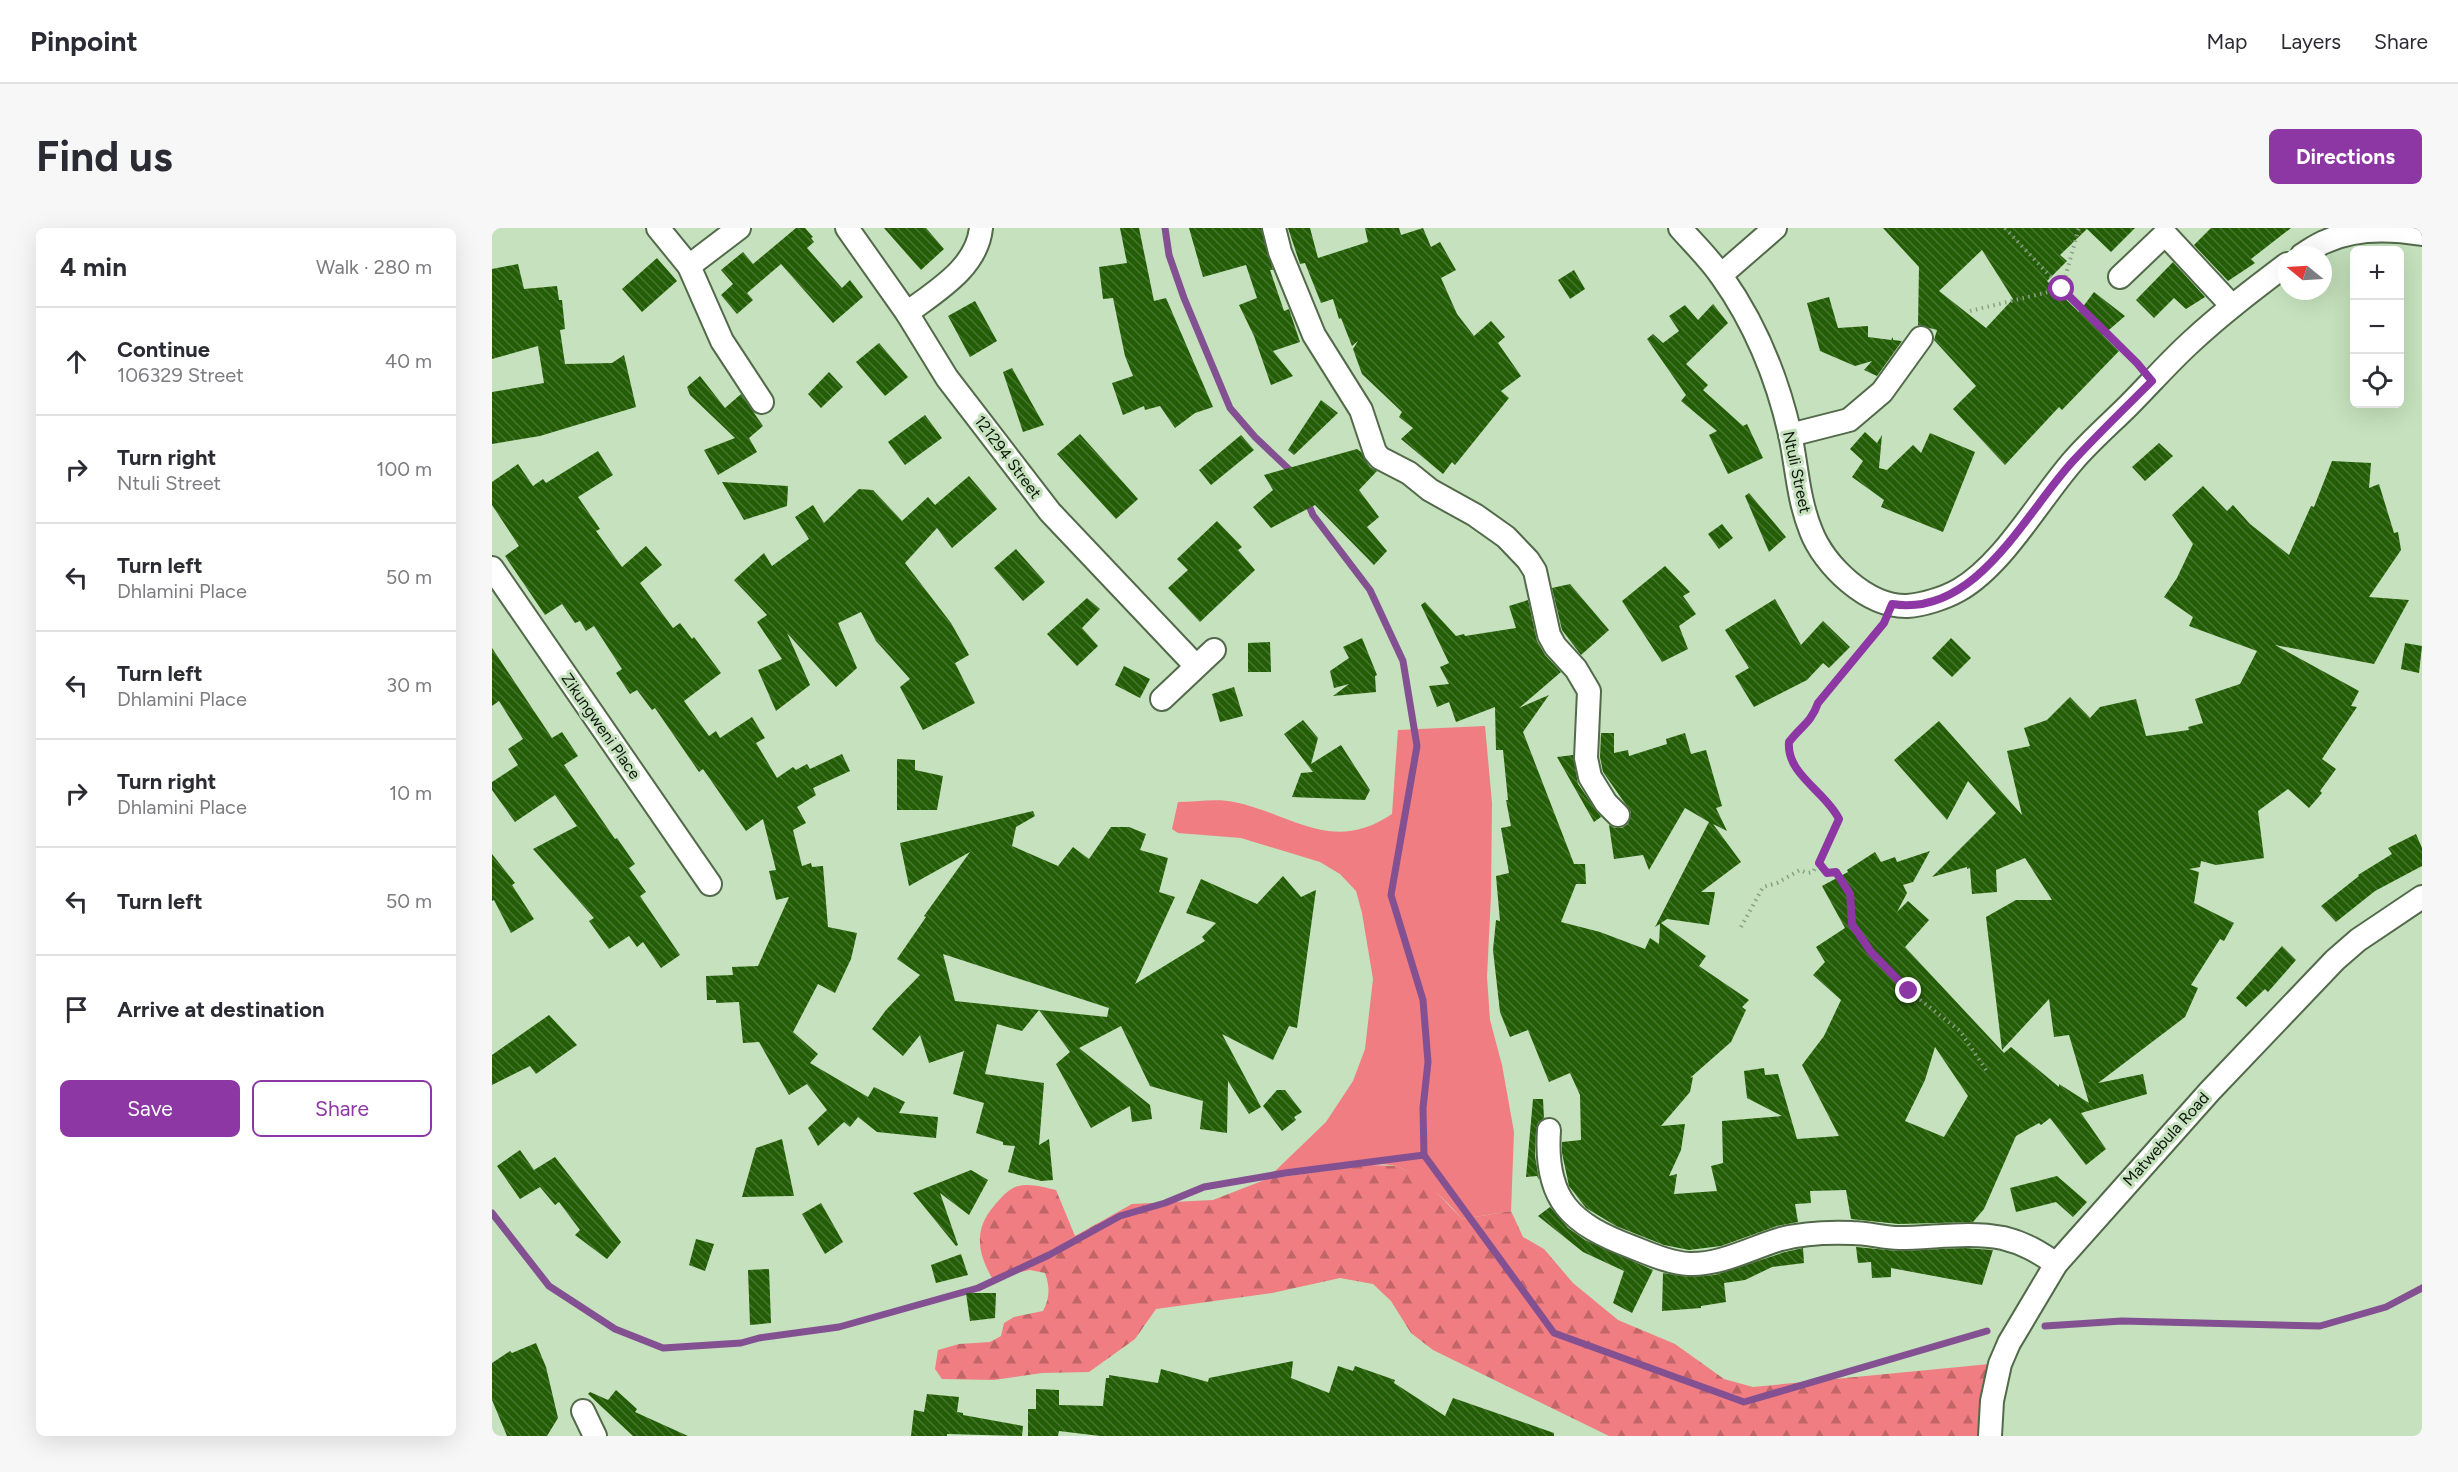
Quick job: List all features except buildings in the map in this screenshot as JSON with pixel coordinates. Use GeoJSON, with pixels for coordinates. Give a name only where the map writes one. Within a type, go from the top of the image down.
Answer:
{"type":"FeatureCollection","features":[{"type":"Feature","properties":{"kind":"street"},"geometry":{"type":"LineString","coordinates":[[658,228],[689,266],[722,341],[762,402]]}},
{"type":"Feature","properties":{"kind":"street"},"geometry":{"type":"LineString","coordinates":[[689,266],[739,228]]}},
{"type":"Feature","properties":{"kind":"street","name":"121294 Street"},"geometry":{"type":"LineString","coordinates":[[847,228],[907,313],[947,378],[1050,512],[1195,665]]}},
{"type":"Feature","properties":{"kind":"street"},"geometry":{"type":"LineString","coordinates":[[907,313],[964,266],[977,247],[981,228]]}},
{"type":"Feature","properties":{"kind":"street"},"geometry":{"type":"LineString","coordinates":[[1274,228],[1280,252],[1314,335],[1361,410],[1375,452],[1380,458],[1409,473],[1430,490],[1475,515],[1506,537],[1528,560],[1534,570],[1549,635],[1555,646],[1576,669],[1589,691],[1586,758],[1590,777],[1606,803],[1618,815]]}},
{"type":"Feature","properties":{"kind":"street","name":"Ntuli Street"},"geometry":{"type":"LineString","coordinates":[[1680,228],[1721,275],[1755,328],[1772,369],[1790,435],[1800,497],[1811,531],[1824,557],[1846,579],[1865,592],[1892,604],[1906,606],[1959,591],[1976,577],[2003,549],[2073,461],[2190,343],[2232,306],[2278,271]]}},
{"type":"Feature","properties":{"kind":"street"},"geometry":{"type":"LineString","coordinates":[[1721,275],[1775,228]]}},
{"type":"Feature","properties":{"kind":"street"},"geometry":{"type":"LineString","coordinates":[[2317,246],[2327,240],[2359,232],[2402,231],[2422,234]]}},
{"type":"Feature","properties":{"kind":"street"},"geometry":{"type":"LineString","coordinates":[[2120,277],[2166,235],[2232,306]]}},
{"type":"Feature","properties":{"kind":"street"},"geometry":{"type":"LineString","coordinates":[[1790,435],[1850,420],[1882,392],[1921,338]]}},
{"type":"Feature","properties":{"kind":"street","name":"Zikungweni Place"},"geometry":{"type":"LineString","coordinates":[[492,568],[710,884]]}},
{"type":"Feature","properties":{"kind":"street"},"geometry":{"type":"LineString","coordinates":[[1162,699],[1195,665],[1214,650]]}},
{"type":"Feature","properties":{"kind":"street","name":"Matwebula Road"},"geometry":{"type":"LineString","coordinates":[[1990,1436],[1992,1401],[2009,1343],[2056,1264],[2210,1090],[2335,960],[2358,940],[2422,897]]}},
{"type":"Feature","properties":{"kind":"street"},"geometry":{"type":"LineString","coordinates":[[1549,1130],[1548,1151],[1551,1173],[1560,1198],[1569,1212],[1581,1223],[1611,1239],[1686,1264],[1703,1264],[1781,1240],[1811,1234],[1854,1233],[1898,1238],[1948,1235],[2002,1238],[2032,1247],[2056,1264]]}},
{"type":"Feature","properties":{"kind":"street"},"geometry":{"type":"LineString","coordinates":[[583,1411],[595,1436]]}},
{"type":"Feature","properties":{"kind":"path"},"geometry":{"type":"LineString","coordinates":[[2005,228],[2152,381]]}},
{"type":"Feature","properties":{"kind":"path"},"geometry":{"type":"LineString","coordinates":[[2062,289],[2079,228]]}},
{"type":"Feature","properties":{"kind":"path"},"geometry":{"type":"LineString","coordinates":[[1970,311],[2062,289]]}},
{"type":"Feature","properties":{"kind":"path"},"geometry":{"type":"LineString","coordinates":[[1741,927],[1763,888],[1800,870],[1807,873],[1813,872],[1819,863],[1839,819],[1833,807],[1791,762],[1789,742],[1796,732],[1814,717],[1818,703],[1884,623],[1892,604]]}},
{"type":"Feature","properties":{"kind":"path"},"geometry":{"type":"LineString","coordinates":[[1819,863],[1827,873],[1836,872],[1850,894],[1852,924],[1871,952],[1909,991],[1960,1031],[1986,1070]]}},
{"type":"Feature","properties":{"kind":"green space"},"geometry":{"type":"Polygon","coordinates":[[[1485,726],[1492,803],[1487,977],[1490,1020],[1502,1065],[1514,1132],[1511,1211],[1462,1219],[1425,1183],[1399,1167],[1389,1165],[1335,1168],[1267,1179],[1326,1122],[1353,1081],[1365,1049],[1373,979],[1362,913],[1356,891],[1340,874],[1320,862],[1241,838],[1178,833],[1172,829],[1178,802],[1227,801],[1255,808],[1312,828],[1350,831],[1370,826],[1392,814],[1398,730],[1485,726]]]}},
{"type":"Feature","properties":{"kind":"green space"},"geometry":{"type":"Polygon","coordinates":[[[1369,1165],[1397,1166],[1424,1179],[1462,1219],[1511,1211],[1523,1237],[1544,1249],[1573,1283],[1618,1320],[1675,1344],[1724,1379],[1753,1387],[2000,1363],[1990,1436],[1609,1436],[1433,1350],[1411,1333],[1391,1301],[1373,1284],[1340,1278],[1272,1293],[1156,1309],[1135,1339],[1089,1372],[1042,1373],[994,1380],[942,1379],[935,1369],[938,1350],[959,1344],[990,1342],[1001,1336],[1004,1323],[1014,1317],[1043,1311],[1047,1302],[1048,1283],[1045,1273],[1030,1270],[992,1278],[983,1259],[980,1241],[983,1223],[1003,1195],[1015,1187],[1030,1185],[1056,1190],[1075,1236],[1132,1204],[1213,1200],[1267,1179],[1369,1165]]]}},
{"type":"Feature","properties":{"kind":"waterway"},"geometry":{"type":"LineString","coordinates":[[1165,228],[1169,255],[1184,298],[1230,408],[1255,437],[1295,475]]}},
{"type":"Feature","properties":{"kind":"waterway"},"geometry":{"type":"LineString","coordinates":[[1307,501],[1313,515],[1370,590],[1403,661],[1417,746],[1391,895],[1423,1000],[1428,1062],[1423,1108],[1424,1155]]}},
{"type":"Feature","properties":{"kind":"waterway"},"geometry":{"type":"LineString","coordinates":[[492,1213],[549,1286],[615,1329],[663,1348],[741,1343],[759,1338],[839,1327],[978,1288],[1049,1255],[1120,1216],[1165,1203],[1204,1187],[1285,1173],[1424,1155],[1554,1333],[1744,1402],[1987,1331]]}},
{"type":"Feature","properties":{"kind":"waterway"},"geometry":{"type":"LineString","coordinates":[[2045,1326],[2122,1321],[2320,1326],[2386,1307],[2422,1288]]}},
{"type":"Feature","properties":{"kind":"route"},"geometry":{"type":"LineString","coordinates":[[1909,991],[1871,952],[1852,924],[1850,894],[1836,872],[1827,873],[1819,863],[1839,819],[1833,807],[1791,762],[1789,742],[1796,732],[1814,717],[1818,703],[1884,623],[1892,604],[1906,606],[1923,603],[1959,591],[1976,577],[2003,549],[2073,461],[2152,381],[2137,363],[2062,289]]}}]}
